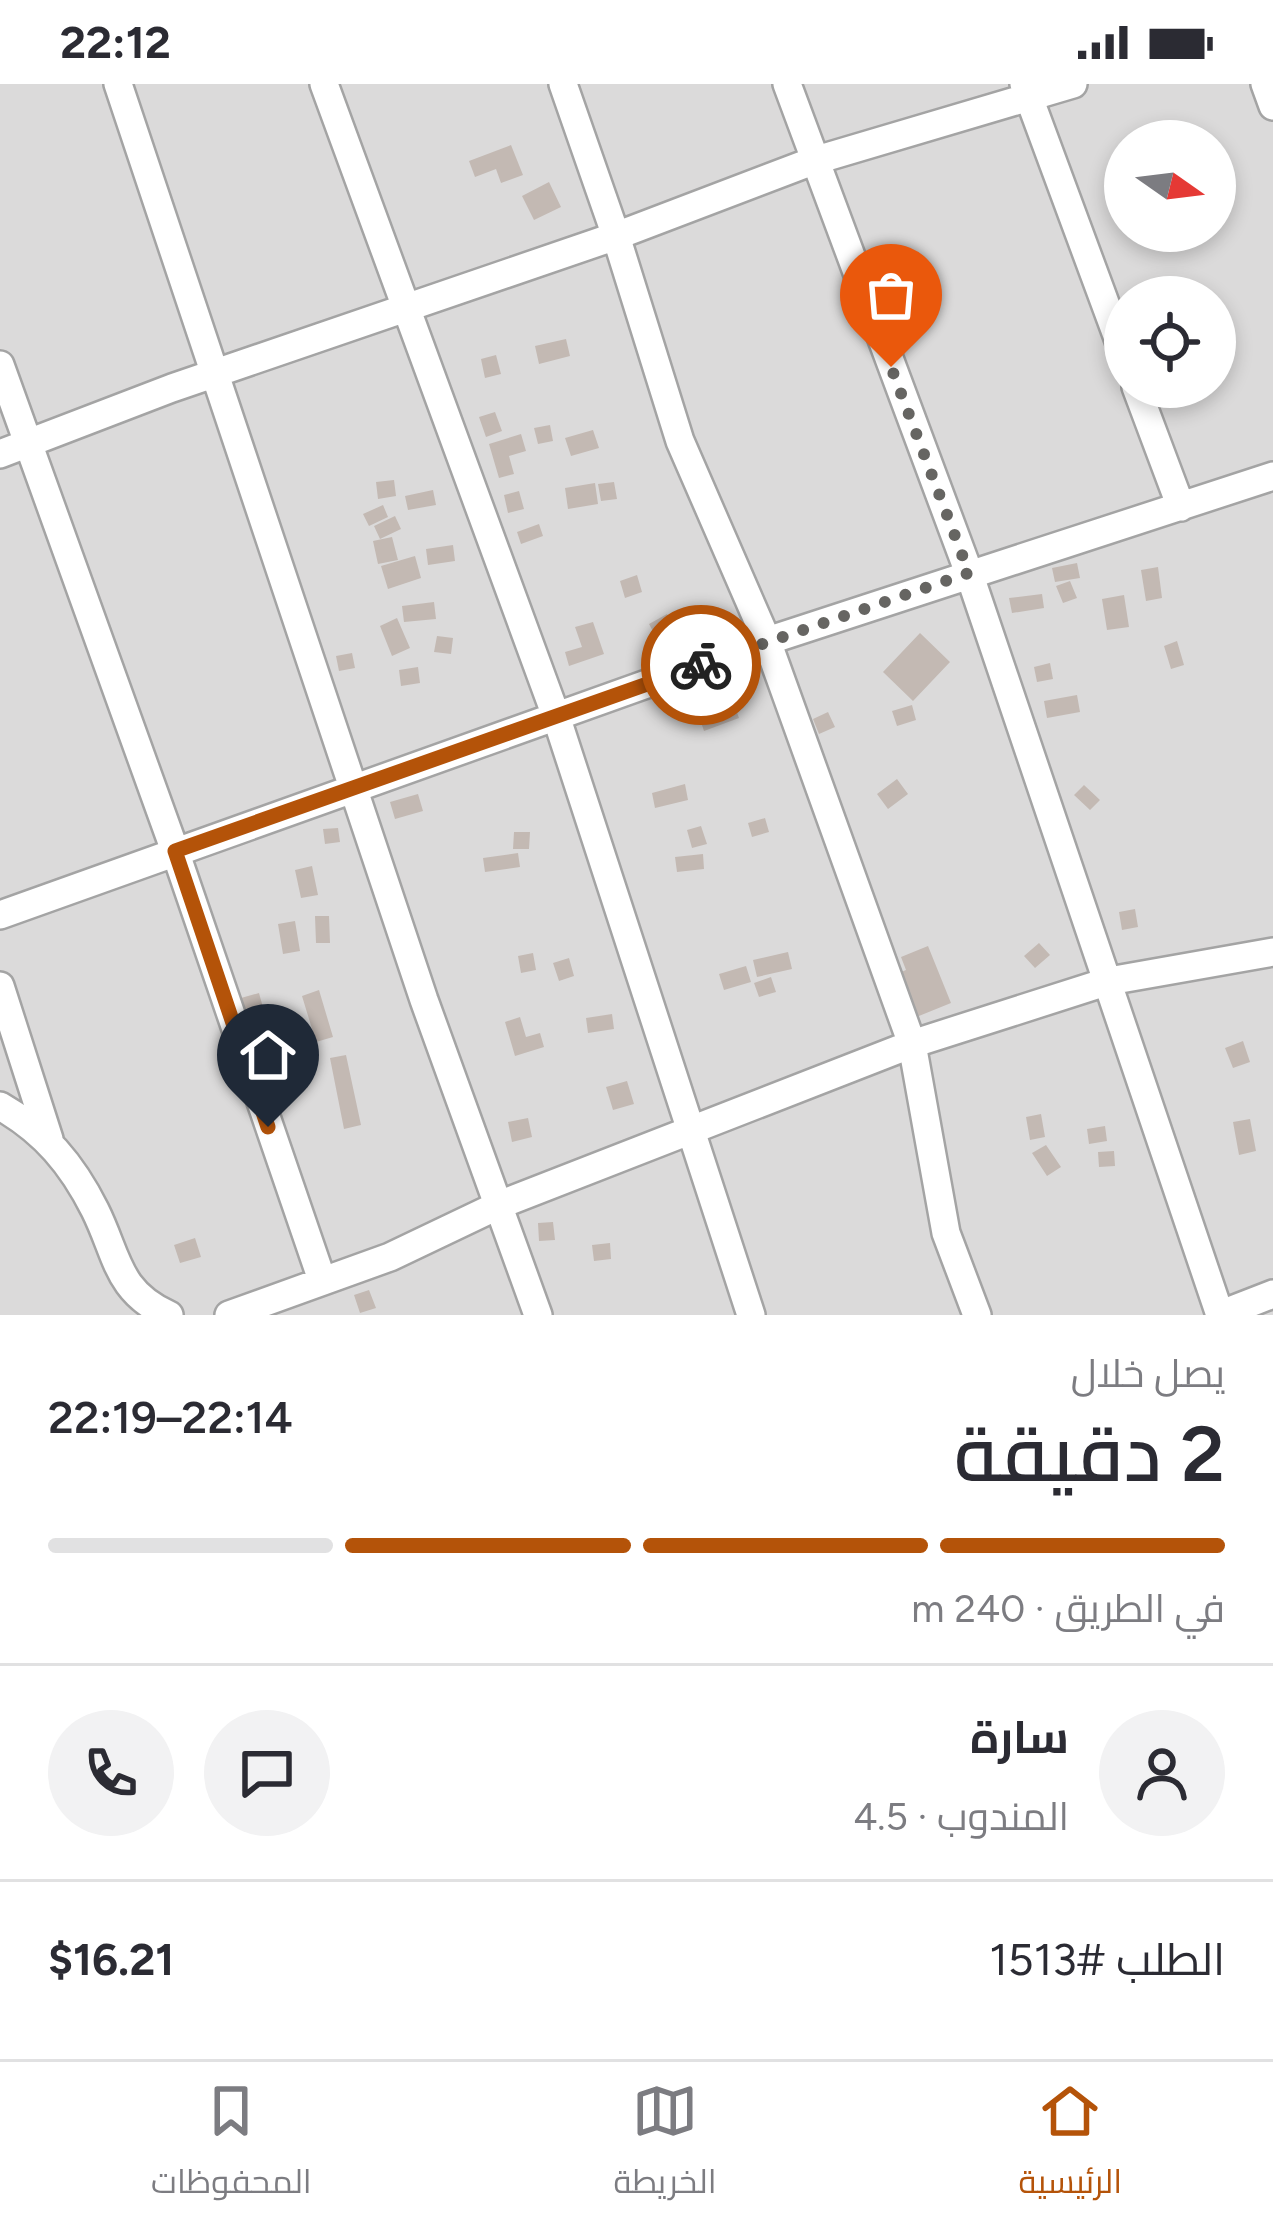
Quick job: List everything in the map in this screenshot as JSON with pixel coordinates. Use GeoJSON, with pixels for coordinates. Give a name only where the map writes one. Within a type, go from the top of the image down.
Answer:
{"type":"FeatureCollection","features":[{"type":"Feature","properties":{"kind":"street"},"geometry":{"type":"LineString","coordinates":[[118,84],[352,789],[538,1315]]}},
{"type":"Feature","properties":{"kind":"street"},"geometry":{"type":"LineString","coordinates":[[324,84],[556,716],[751,1315]]}},
{"type":"Feature","properties":{"kind":"street"},"geometry":{"type":"LineString","coordinates":[[563,84],[680,440],[767,641],[912,1044],[946,1233],[977,1315]]}},
{"type":"Feature","properties":{"kind":"street"},"geometry":{"type":"LineString","coordinates":[[787,84],[969,573],[1219,1315],[1273,1294]]}},
{"type":"Feature","properties":{"kind":"street"},"geometry":{"type":"LineString","coordinates":[[13,448],[616,236],[814,161],[1027,91],[1073,84]]}},
{"type":"Feature","properties":{"kind":"street"},"geometry":{"type":"LineString","coordinates":[[1264,84],[1273,106]]}},
{"type":"Feature","properties":{"kind":"street"},"geometry":{"type":"LineString","coordinates":[[1027,91],[1104,300]]}},
{"type":"Feature","properties":{"kind":"street"},"geometry":{"type":"LineString","coordinates":[[0,364],[13,448],[175,851],[322,1280]]}},
{"type":"Feature","properties":{"kind":"street"},"geometry":{"type":"LineString","coordinates":[[1144,408],[1181,507]]}},
{"type":"Feature","properties":{"kind":"street"},"geometry":{"type":"LineString","coordinates":[[0,915],[767,641],[1273,476]]}},
{"type":"Feature","properties":{"kind":"street"},"geometry":{"type":"LineString","coordinates":[[229,1315],[390,1256],[499,1205],[912,1044],[1109,981],[1273,952]]}},
{"type":"Feature","properties":{"kind":"street"},"geometry":{"type":"LineString","coordinates":[[0,986],[49,1139],[96,1211],[124,1281],[149,1306],[169,1315]]}},
{"type":"Feature","properties":{"kind":"street"},"geometry":{"type":"LineString","coordinates":[[0,1106],[49,1139]]}},
{"type":"Feature","properties":{"kind":"shaded area"},"geometry":{"type":"Polygon","coordinates":[[[0,84],[1273,84],[1273,1315],[0,1315],[0,84]]]}},
{"type":"Feature","properties":{"kind":"building"},"geometry":{"type":"Polygon","coordinates":[[[511,145],[523,175],[501,183],[496,169],[475,177],[469,161],[511,145]]]}},
{"type":"Feature","properties":{"kind":"building"},"geometry":{"type":"Polygon","coordinates":[[[549,182],[561,207],[534,220],[522,196],[549,182]]]}},
{"type":"Feature","properties":{"kind":"building"},"geometry":{"type":"Polygon","coordinates":[[[566,339],[570,356],[539,364],[535,346],[566,339]]]}},
{"type":"Feature","properties":{"kind":"building"},"geometry":{"type":"Polygon","coordinates":[[[496,355],[501,374],[485,378],[481,359],[496,355]]]}},
{"type":"Feature","properties":{"kind":"building"},"geometry":{"type":"Polygon","coordinates":[[[495,412],[502,431],[486,437],[479,417],[495,412]]]}},
{"type":"Feature","properties":{"kind":"building"},"geometry":{"type":"Polygon","coordinates":[[[550,425],[553,441],[538,444],[534,428],[550,425]]]}},
{"type":"Feature","properties":{"kind":"building"},"geometry":{"type":"Polygon","coordinates":[[[593,430],[599,448],[571,456],[565,438],[593,430]]]}},
{"type":"Feature","properties":{"kind":"building"},"geometry":{"type":"Polygon","coordinates":[[[521,434],[526,451],[509,456],[514,474],[499,478],[489,444],[521,434]]]}},
{"type":"Feature","properties":{"kind":"building"},"geometry":{"type":"Polygon","coordinates":[[[394,480],[396,496],[378,499],[376,482],[394,480]]]}},
{"type":"Feature","properties":{"kind":"building"},"geometry":{"type":"Polygon","coordinates":[[[614,482],[617,499],[601,501],[598,484],[614,482]]]}},
{"type":"Feature","properties":{"kind":"building"},"geometry":{"type":"Polygon","coordinates":[[[595,483],[598,504],[568,509],[565,488],[595,483]]]}},
{"type":"Feature","properties":{"kind":"building"},"geometry":{"type":"Polygon","coordinates":[[[433,490],[436,505],[408,510],[405,496],[433,490]]]}},
{"type":"Feature","properties":{"kind":"building"},"geometry":{"type":"Polygon","coordinates":[[[519,491],[524,509],[508,513],[504,495],[519,491]]]}},
{"type":"Feature","properties":{"kind":"building"},"geometry":{"type":"Polygon","coordinates":[[[383,505],[388,517],[369,526],[363,514],[383,505]]]}},
{"type":"Feature","properties":{"kind":"building"},"geometry":{"type":"Polygon","coordinates":[[[395,516],[401,529],[380,539],[374,526],[395,516]]]}},
{"type":"Feature","properties":{"kind":"building"},"geometry":{"type":"Polygon","coordinates":[[[539,524],[543,536],[521,544],[517,532],[539,524]]]}},
{"type":"Feature","properties":{"kind":"building"},"geometry":{"type":"Polygon","coordinates":[[[392,537],[398,560],[378,564],[373,541],[392,537]]]}},
{"type":"Feature","properties":{"kind":"building"},"geometry":{"type":"Polygon","coordinates":[[[453,545],[455,561],[428,565],[426,549],[453,545]]]}},
{"type":"Feature","properties":{"kind":"building"},"geometry":{"type":"Polygon","coordinates":[[[415,556],[421,578],[388,589],[381,566],[415,556]]]}},
{"type":"Feature","properties":{"kind":"building"},"geometry":{"type":"Polygon","coordinates":[[[1077,563],[1080,578],[1055,582],[1052,568],[1077,563]]]}},
{"type":"Feature","properties":{"kind":"building"},"geometry":{"type":"Polygon","coordinates":[[[1158,567],[1162,598],[1146,601],[1141,570],[1158,567]]]}},
{"type":"Feature","properties":{"kind":"building"},"geometry":{"type":"Polygon","coordinates":[[[637,575],[642,592],[625,598],[620,581],[637,575]]]}},
{"type":"Feature","properties":{"kind":"building"},"geometry":{"type":"Polygon","coordinates":[[[1070,581],[1077,598],[1063,603],[1056,586],[1070,581]]]}},
{"type":"Feature","properties":{"kind":"building"},"geometry":{"type":"Polygon","coordinates":[[[1042,594],[1044,608],[1012,613],[1009,598],[1042,594]]]}},
{"type":"Feature","properties":{"kind":"building"},"geometry":{"type":"Polygon","coordinates":[[[1124,595],[1129,627],[1107,630],[1102,599],[1124,595]]]}},
{"type":"Feature","properties":{"kind":"building"},"geometry":{"type":"Polygon","coordinates":[[[434,602],[436,619],[404,622],[402,606],[434,602]]]}},
{"type":"Feature","properties":{"kind":"building"},"geometry":{"type":"Polygon","coordinates":[[[667,614],[674,627],[656,637],[649,624],[667,614]]]}},
{"type":"Feature","properties":{"kind":"building"},"geometry":{"type":"Polygon","coordinates":[[[397,618],[410,648],[392,656],[380,626],[397,618]]]}},
{"type":"Feature","properties":{"kind":"building"},"geometry":{"type":"Polygon","coordinates":[[[593,622],[604,654],[569,666],[565,652],[582,647],[575,627],[593,622]]]}},
{"type":"Feature","properties":{"kind":"building"},"geometry":{"type":"Polygon","coordinates":[[[920,633],[950,662],[913,701],[883,672],[920,633]]]}},
{"type":"Feature","properties":{"kind":"building"},"geometry":{"type":"Polygon","coordinates":[[[437,636],[453,638],[451,654],[434,652],[437,636]]]}},
{"type":"Feature","properties":{"kind":"building"},"geometry":{"type":"Polygon","coordinates":[[[1177,641],[1184,665],[1171,669],[1164,646],[1177,641]]]}},
{"type":"Feature","properties":{"kind":"building"},"geometry":{"type":"Polygon","coordinates":[[[352,653],[355,668],[339,671],[336,656],[352,653]]]}},
{"type":"Feature","properties":{"kind":"building"},"geometry":{"type":"Polygon","coordinates":[[[1050,663],[1053,679],[1037,682],[1034,667],[1050,663]]]}},
{"type":"Feature","properties":{"kind":"building"},"geometry":{"type":"Polygon","coordinates":[[[418,667],[420,683],[401,686],[399,670],[418,667]]]}},
{"type":"Feature","properties":{"kind":"building"},"geometry":{"type":"Polygon","coordinates":[[[728,687],[739,718],[704,731],[693,699],[728,687]]]}},
{"type":"Feature","properties":{"kind":"building"},"geometry":{"type":"Polygon","coordinates":[[[1077,695],[1080,712],[1047,718],[1044,701],[1077,695]]]}},
{"type":"Feature","properties":{"kind":"building"},"geometry":{"type":"Polygon","coordinates":[[[912,705],[916,720],[897,726],[892,711],[912,705]]]}},
{"type":"Feature","properties":{"kind":"building"},"geometry":{"type":"Polygon","coordinates":[[[828,712],[835,727],[819,734],[813,719],[828,712]]]}},
{"type":"Feature","properties":{"kind":"building"},"geometry":{"type":"Polygon","coordinates":[[[897,779],[908,794],[888,809],[877,794],[897,779]]]}},
{"type":"Feature","properties":{"kind":"building"},"geometry":{"type":"Polygon","coordinates":[[[685,784],[688,800],[655,808],[652,793],[685,784]]]}},
{"type":"Feature","properties":{"kind":"building"},"geometry":{"type":"Polygon","coordinates":[[[1084,785],[1100,800],[1090,810],[1074,795],[1084,785]]]}},
{"type":"Feature","properties":{"kind":"building"},"geometry":{"type":"Polygon","coordinates":[[[418,794],[423,811],[395,819],[390,802],[418,794]]]}},
{"type":"Feature","properties":{"kind":"building"},"geometry":{"type":"Polygon","coordinates":[[[765,818],[769,832],[752,837],[748,823],[765,818]]]}},
{"type":"Feature","properties":{"kind":"building"},"geometry":{"type":"Polygon","coordinates":[[[701,826],[707,844],[692,848],[687,830],[701,826]]]}},
{"type":"Feature","properties":{"kind":"building"},"geometry":{"type":"Polygon","coordinates":[[[338,828],[340,842],[325,844],[323,829],[338,828]]]}},
{"type":"Feature","properties":{"kind":"building"},"geometry":{"type":"Polygon","coordinates":[[[514,832],[530,832],[529,849],[513,849],[514,832]]]}},
{"type":"Feature","properties":{"kind":"building"},"geometry":{"type":"Polygon","coordinates":[[[518,853],[520,867],[485,872],[483,858],[518,853]]]}},
{"type":"Feature","properties":{"kind":"building"},"geometry":{"type":"Polygon","coordinates":[[[703,854],[704,869],[677,872],[675,857],[703,854]]]}},
{"type":"Feature","properties":{"kind":"building"},"geometry":{"type":"Polygon","coordinates":[[[312,866],[318,895],[301,898],[295,870],[312,866]]]}},
{"type":"Feature","properties":{"kind":"building"},"geometry":{"type":"Polygon","coordinates":[[[1135,909],[1138,927],[1122,930],[1119,912],[1135,909]]]}},
{"type":"Feature","properties":{"kind":"building"},"geometry":{"type":"Polygon","coordinates":[[[315,916],[329,916],[330,943],[316,943],[315,916]]]}},
{"type":"Feature","properties":{"kind":"building"},"geometry":{"type":"Polygon","coordinates":[[[295,921],[300,951],[283,954],[278,924],[295,921]]]}},
{"type":"Feature","properties":{"kind":"building"},"geometry":{"type":"Polygon","coordinates":[[[1039,943],[1050,955],[1035,968],[1024,956],[1039,943]]]}},
{"type":"Feature","properties":{"kind":"building"},"geometry":{"type":"Polygon","coordinates":[[[928,946],[951,1003],[909,1020],[892,976],[906,970],[901,957],[928,946]]]}},
{"type":"Feature","properties":{"kind":"building"},"geometry":{"type":"Polygon","coordinates":[[[788,952],[792,969],[757,977],[753,960],[788,952]]]}},
{"type":"Feature","properties":{"kind":"building"},"geometry":{"type":"Polygon","coordinates":[[[533,953],[536,970],[521,973],[518,956],[533,953]]]}},
{"type":"Feature","properties":{"kind":"building"},"geometry":{"type":"Polygon","coordinates":[[[569,958],[574,976],[559,981],[553,963],[569,958]]]}},
{"type":"Feature","properties":{"kind":"building"},"geometry":{"type":"Polygon","coordinates":[[[746,966],[751,982],[724,990],[719,974],[746,966]]]}},
{"type":"Feature","properties":{"kind":"building"},"geometry":{"type":"Polygon","coordinates":[[[771,977],[776,992],[759,997],[754,983],[771,977]]]}},
{"type":"Feature","properties":{"kind":"building"},"geometry":{"type":"Polygon","coordinates":[[[319,990],[333,1037],[316,1042],[302,996],[319,990]]]}},
{"type":"Feature","properties":{"kind":"building"},"geometry":{"type":"Polygon","coordinates":[[[259,993],[267,1022],[248,1027],[241,998],[259,993]]]}},
{"type":"Feature","properties":{"kind":"building"},"geometry":{"type":"Polygon","coordinates":[[[612,1014],[614,1029],[588,1033],[586,1018],[612,1014]]]}},
{"type":"Feature","properties":{"kind":"building"},"geometry":{"type":"Polygon","coordinates":[[[520,1017],[526,1037],[540,1033],[544,1047],[515,1056],[505,1022],[520,1017]]]}},
{"type":"Feature","properties":{"kind":"building"},"geometry":{"type":"Polygon","coordinates":[[[1243,1041],[1250,1062],[1233,1068],[1225,1048],[1243,1041]]]}},
{"type":"Feature","properties":{"kind":"building"},"geometry":{"type":"Polygon","coordinates":[[[346,1055],[361,1125],[344,1129],[330,1058],[346,1055]]]}},
{"type":"Feature","properties":{"kind":"building"},"geometry":{"type":"Polygon","coordinates":[[[283,1059],[292,1090],[274,1095],[266,1064],[283,1059]]]}},
{"type":"Feature","properties":{"kind":"building"},"geometry":{"type":"Polygon","coordinates":[[[627,1081],[634,1104],[613,1110],[606,1087],[627,1081]]]}},
{"type":"Feature","properties":{"kind":"building"},"geometry":{"type":"Polygon","coordinates":[[[1041,1114],[1045,1137],[1030,1140],[1026,1117],[1041,1114]]]}},
{"type":"Feature","properties":{"kind":"building"},"geometry":{"type":"Polygon","coordinates":[[[528,1118],[532,1137],[512,1142],[508,1122],[528,1118]]]}},
{"type":"Feature","properties":{"kind":"building"},"geometry":{"type":"Polygon","coordinates":[[[1250,1119],[1256,1151],[1239,1155],[1233,1122],[1250,1119]]]}},
{"type":"Feature","properties":{"kind":"building"},"geometry":{"type":"Polygon","coordinates":[[[1105,1126],[1107,1141],[1089,1144],[1087,1129],[1105,1126]]]}},
{"type":"Feature","properties":{"kind":"building"},"geometry":{"type":"Polygon","coordinates":[[[1046,1145],[1061,1167],[1047,1176],[1032,1153],[1046,1145]]]}},
{"type":"Feature","properties":{"kind":"building"},"geometry":{"type":"Polygon","coordinates":[[[1114,1151],[1115,1166],[1099,1167],[1098,1152],[1114,1151]]]}},
{"type":"Feature","properties":{"kind":"building"},"geometry":{"type":"Polygon","coordinates":[[[553,1222],[555,1240],[539,1241],[538,1223],[553,1222]]]}},
{"type":"Feature","properties":{"kind":"building"},"geometry":{"type":"Polygon","coordinates":[[[195,1238],[201,1257],[180,1263],[174,1245],[195,1238]]]}},
{"type":"Feature","properties":{"kind":"building"},"geometry":{"type":"Polygon","coordinates":[[[610,1243],[611,1259],[594,1261],[592,1245],[610,1243]]]}},
{"type":"Feature","properties":{"kind":"building"},"geometry":{"type":"Polygon","coordinates":[[[369,1290],[376,1308],[360,1313],[354,1295],[369,1290]]]}},
{"type":"Feature","properties":{"kind":"way so far"},"geometry":{"type":"LineString","coordinates":[[701,665],[969,573],[891,367]]}},
{"type":"Feature","properties":{"kind":"route"},"geometry":{"type":"LineString","coordinates":[[268,1127],[175,851],[701,665]]}}]}
